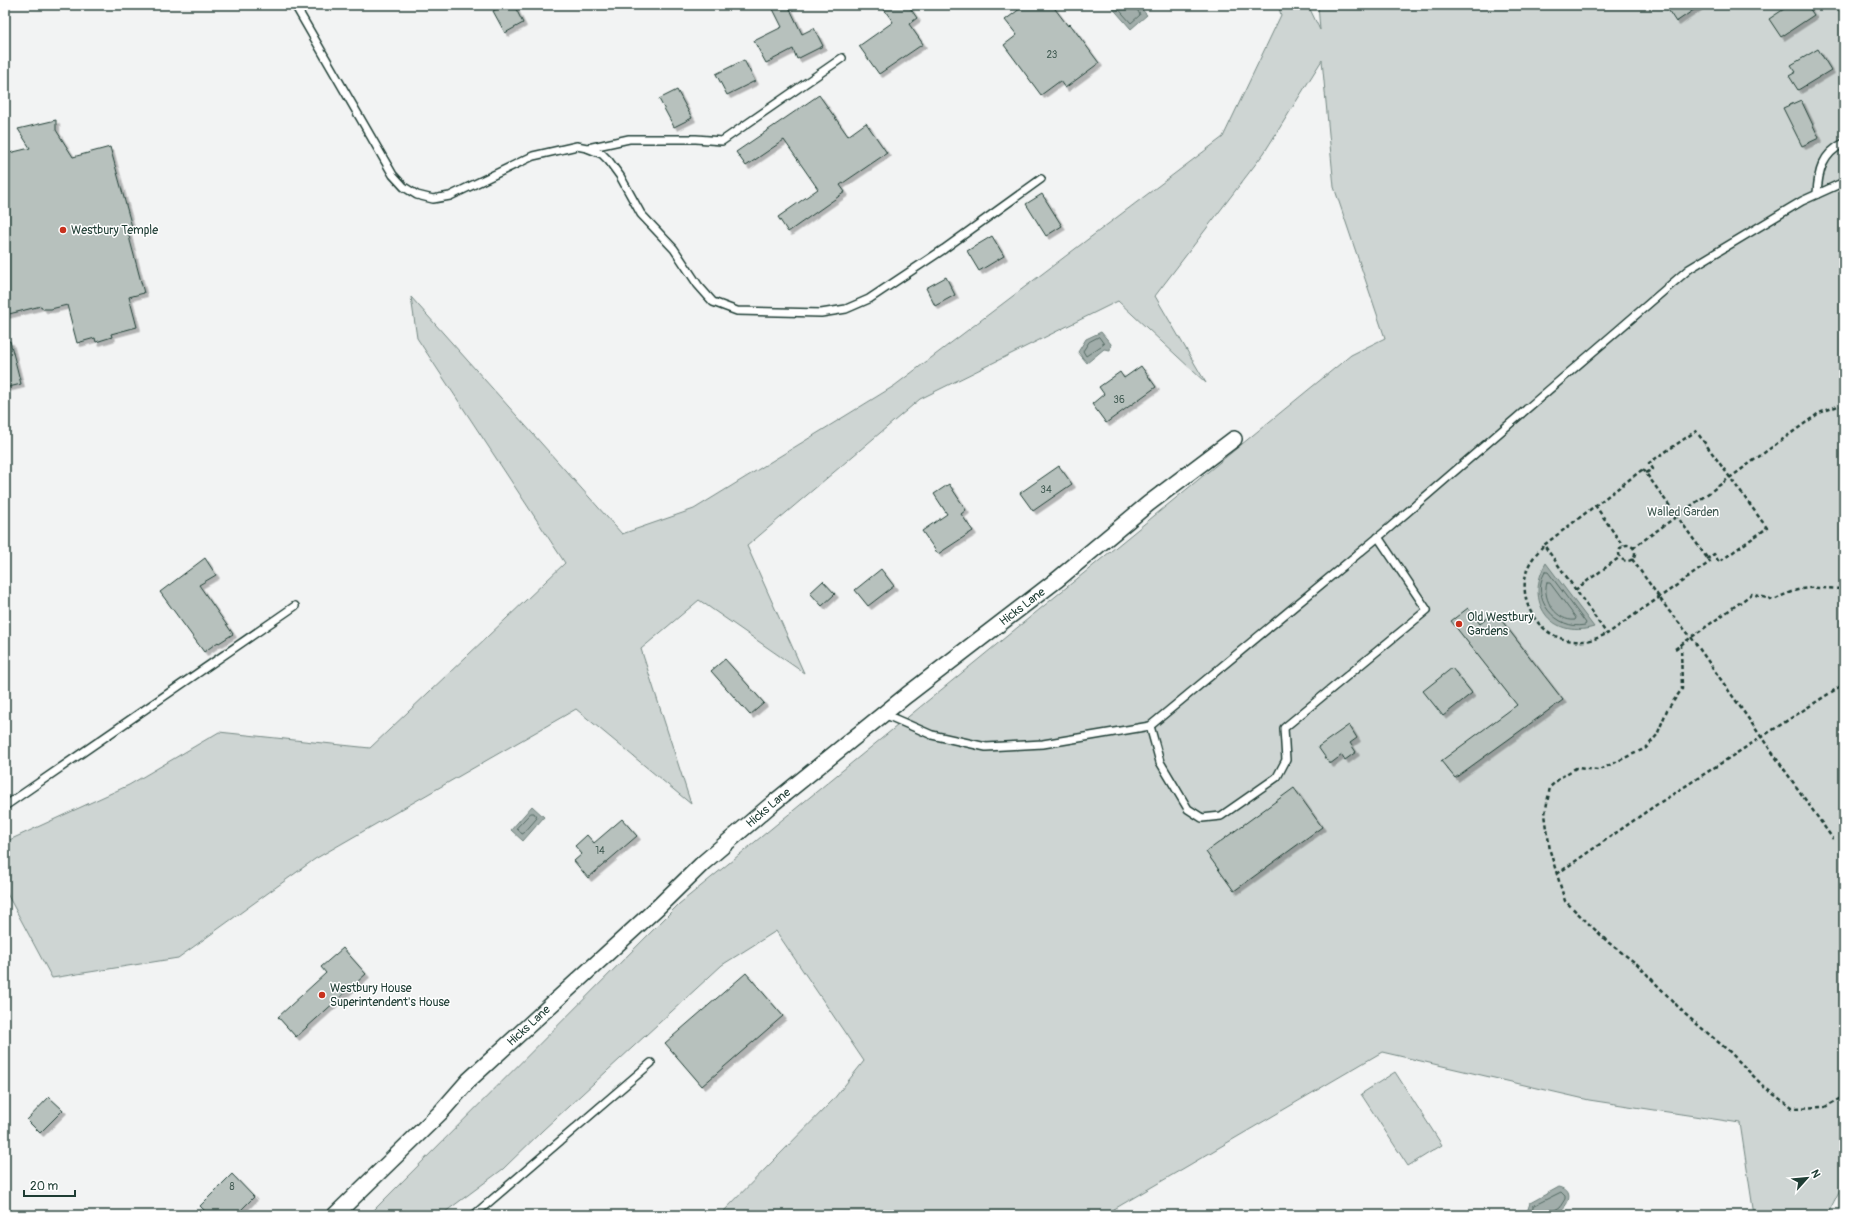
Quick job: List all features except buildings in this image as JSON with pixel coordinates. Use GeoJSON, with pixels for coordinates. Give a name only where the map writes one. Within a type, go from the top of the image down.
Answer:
{"type":"FeatureCollection","features":[{"type":"Feature","properties":{"kind":"street","name":"Hicks Lane"},"geometry":{"type":"LineString","coordinates":[[335,1215],[441,1112],[469,1080],[658,907],[703,863],[772,804],[883,714],[1058,579],[1148,504],[1234,439]]}},
{"type":"Feature","properties":{"kind":"lane"},"geometry":{"type":"LineString","coordinates":[[296,5],[393,175],[404,187],[418,196],[433,199],[450,196],[533,156],[577,146],[587,148],[602,154],[609,161],[620,176],[641,214],[674,249],[698,285],[713,302],[737,311],[821,313],[846,309],[869,299],[944,249],[1041,179]]}},
{"type":"Feature","properties":{"kind":"lane"},"geometry":{"type":"LineString","coordinates":[[587,148],[629,139],[696,138],[722,141],[842,58]]}},
{"type":"Feature","properties":{"kind":"lane"},"geometry":{"type":"LineString","coordinates":[[1817,194],[1818,175],[1826,157],[1844,143]]}},
{"type":"Feature","properties":{"kind":"lane"},"geometry":{"type":"LineString","coordinates":[[883,714],[932,735],[986,747],[1043,744],[1150,726],[1378,537],[1689,269],[1802,201],[1844,182]]}},
{"type":"Feature","properties":{"kind":"lane"},"geometry":{"type":"LineString","coordinates":[[1150,726],[1160,762],[1188,809],[1202,818],[1221,816],[1277,777],[1286,760],[1284,728],[1428,610],[1378,537]]}},
{"type":"Feature","properties":{"kind":"lane"},"geometry":{"type":"LineString","coordinates":[[5,806],[295,606]]}},
{"type":"Feature","properties":{"kind":"lane"},"geometry":{"type":"LineString","coordinates":[[474,1215],[651,1063]]}},
{"type":"Feature","properties":{"kind":"path"},"geometry":{"type":"LineString","coordinates":[[1633,548],[1819,413],[1838,406],[1844,406]]}},
{"type":"Feature","properties":{"kind":"path"},"geometry":{"type":"LineString","coordinates":[[1646,473],[1653,469],[1649,463],[1696,430],[1767,528],[1719,562],[1714,554],[1707,559]]}},
{"type":"Feature","properties":{"kind":"path"},"geometry":{"type":"LineString","coordinates":[[1643,469],[1710,562],[1606,634],[1591,640],[1572,641],[1552,634],[1542,628],[1535,619],[1527,604],[1524,586],[1526,573],[1533,558],[1544,546],[1595,505],[1643,469]]}},
{"type":"Feature","properties":{"kind":"path"},"geometry":{"type":"LineString","coordinates":[[1595,505],[1623,546]]}},
{"type":"Feature","properties":{"kind":"path"},"geometry":{"type":"LineString","coordinates":[[1623,546],[1628,545],[1633,548],[1635,555],[1632,559]]}},
{"type":"Feature","properties":{"kind":"path"},"geometry":{"type":"LineString","coordinates":[[1544,546],[1606,634]]}},
{"type":"Feature","properties":{"kind":"path"},"geometry":{"type":"LineString","coordinates":[[1620,557],[1619,552],[1623,546]]}},
{"type":"Feature","properties":{"kind":"path"},"geometry":{"type":"LineString","coordinates":[[1575,590],[1620,557]]}},
{"type":"Feature","properties":{"kind":"path"},"geometry":{"type":"LineString","coordinates":[[1620,557],[1625,560],[1632,559]]}},
{"type":"Feature","properties":{"kind":"path"},"geometry":{"type":"LineString","coordinates":[[1632,559],[1691,637],[1833,839]]}},
{"type":"Feature","properties":{"kind":"path"},"geometry":{"type":"LineString","coordinates":[[1675,649],[1752,594],[1774,600],[1791,591],[1806,587],[1844,589]]}},
{"type":"Feature","properties":{"kind":"path"},"geometry":{"type":"LineString","coordinates":[[1681,644],[1682,689],[1668,710],[1657,735],[1646,748],[1599,770],[1576,768],[1561,777],[1550,787],[1545,814],[1550,851],[1565,901],[1609,943],[1637,964],[1686,1014],[1730,1052],[1764,1087],[1792,1108],[1825,1107],[1844,1096]]}},
{"type":"Feature","properties":{"kind":"path"},"geometry":{"type":"LineString","coordinates":[[1556,874],[1653,807],[1844,684]]}},
{"type":"Feature","properties":{"kind":"green space","name":"Old Westbury Gardens"},"geometry":{"type":"Polygon","coordinates":[[[1278,5],[1308,5],[1320,30],[1318,5],[1844,5],[1844,1182],[1827,1215],[1754,1215],[1740,1123],[1589,1100],[1382,1052],[1104,1215],[720,1215],[833,1100],[864,1061],[776,931],[722,965],[543,1130],[503,1169],[441,1215],[369,1215],[679,904],[1351,355],[1385,338],[1334,187],[1322,60],[1264,153],[1155,296],[1206,383],[1118,301],[920,399],[747,546],[804,673],[699,600],[641,649],[691,804],[576,709],[315,859],[178,958],[52,978],[5,890],[5,842],[129,785],[219,732],[370,748],[565,563],[417,338],[411,297],[622,534],[694,509],[894,386],[1223,137],[1281,15],[1278,5]]]}},
{"type":"Feature","properties":{"kind":"green space"},"geometry":{"type":"Polygon","coordinates":[[[1395,1072],[1442,1145],[1408,1166],[1361,1094],[1395,1072]]]}},
{"type":"Feature","properties":{"kind":"water"},"geometry":{"type":"Polygon","coordinates":[[[1110,5],[1138,5],[1147,15],[1131,29],[1110,5]]]}},
{"type":"Feature","properties":{"kind":"water"},"geometry":{"type":"Polygon","coordinates":[[[1101,332],[1111,344],[1110,350],[1104,349],[1087,363],[1078,352],[1086,339],[1101,332]]]}},
{"type":"Feature","properties":{"kind":"water"},"geometry":{"type":"Polygon","coordinates":[[[1546,563],[1594,627],[1578,630],[1565,628],[1554,622],[1545,614],[1540,603],[1538,591],[1540,577],[1546,563]]]}},
{"type":"Feature","properties":{"kind":"water"},"geometry":{"type":"Polygon","coordinates":[[[532,806],[544,817],[523,841],[511,830],[532,806]]]}},
{"type":"Feature","properties":{"kind":"water"},"geometry":{"type":"Polygon","coordinates":[[[1559,1187],[1568,1192],[1569,1197],[1562,1210],[1550,1216],[1528,1215],[1527,1212],[1530,1203],[1559,1187]]]}},
{"type":"Feature","properties":{"kind":"place","name":"Westbury Temple"},"geometry":{"type":"Point","coordinates":[63,230]}},
{"type":"Feature","properties":{"kind":"place","name":"Old Westbury Gardens"},"geometry":{"type":"Point","coordinates":[1459,624]}},
{"type":"Feature","properties":{"kind":"place","name":"Westbury House Superintendent's House"},"geometry":{"type":"Point","coordinates":[322,995]}},
{"type":"Feature","properties":{"kind":"park label","name":"Walled Garden"},"geometry":{"type":"Point","coordinates":[1683,512]}}]}
